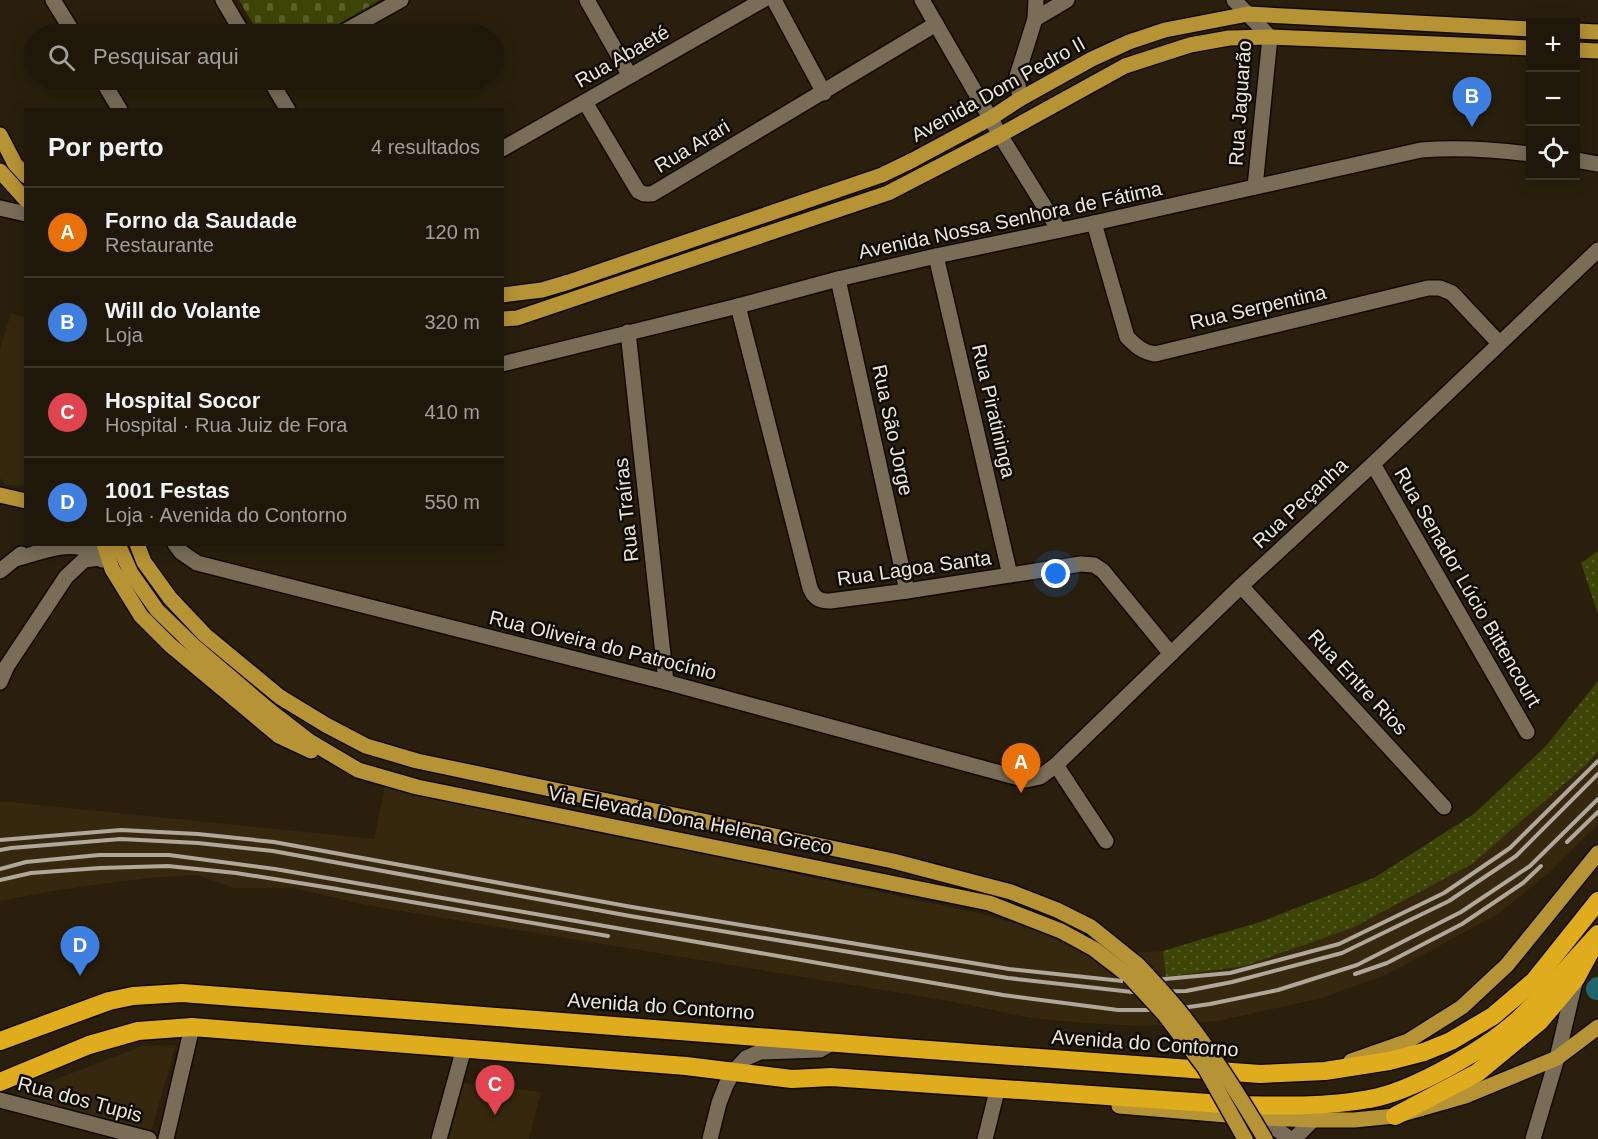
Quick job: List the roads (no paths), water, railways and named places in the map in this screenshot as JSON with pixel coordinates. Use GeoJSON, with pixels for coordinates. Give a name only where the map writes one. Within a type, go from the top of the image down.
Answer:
{"type":"FeatureCollection","features":[{"type":"Feature","properties":{"kind":"highway","name":"Avenida do Contorno"},"geometry":{"type":"LineString","coordinates":[[3,1036],[109,1001],[133,996],[182,993],[1260,1074],[1325,1071],[1389,1061],[1424,1052],[1451,1041],[1493,1016],[1534,981],[1598,901]]}},
{"type":"Feature","properties":{"kind":"highway"},"geometry":{"type":"LineString","coordinates":[[1395,1116],[1477,1073],[1540,1021],[1576,978],[1598,935]]}},
{"type":"Feature","properties":{"kind":"highway"},"geometry":{"type":"LineString","coordinates":[[0,1082],[89,1045],[138,1031],[192,1027],[686,1066],[792,1079],[831,1077],[1237,1105],[1332,1104],[1371,1099],[1410,1086],[1442,1071],[1481,1047],[1520,1019],[1598,935]]}},
{"type":"Feature","properties":{"kind":"main road","name":"Avenida Dom Pedro II"},"geometry":{"type":"LineString","coordinates":[[504,295],[543,290],[569,282],[882,175],[991,118],[1092,59],[1129,42],[1165,30],[1248,14],[1526,29]]}},
{"type":"Feature","properties":{"kind":"main road"},"geometry":{"type":"LineString","coordinates":[[1580,31],[1598,32]]}},
{"type":"Feature","properties":{"kind":"main road","name":"Avenida Dom Pedro II"},"geometry":{"type":"LineString","coordinates":[[504,320],[517,318],[888,193],[1125,66],[1190,45],[1229,38],[1270,37],[1526,48]]}},
{"type":"Feature","properties":{"kind":"main road"},"geometry":{"type":"LineString","coordinates":[[1580,50],[1598,51]]}},
{"type":"Feature","properties":{"kind":"main road"},"geometry":{"type":"LineString","coordinates":[[0,135],[15,164],[24,174]]}},
{"type":"Feature","properties":{"kind":"main road"},"geometry":{"type":"LineString","coordinates":[[0,171],[24,198]]}},
{"type":"Feature","properties":{"kind":"main road"},"geometry":{"type":"LineString","coordinates":[[0,495],[24,501]]}},
{"type":"Feature","properties":{"kind":"main road","name":"Via Elevada Dona Helena Greco"},"geometry":{"type":"LineString","coordinates":[[119,546],[131,573],[158,610],[195,647],[309,741],[358,771],[417,786],[988,903],[1061,931],[1133,970],[1205,1068],[1245,1139]]}},
{"type":"Feature","properties":{"kind":"main road","name":"Via Elevada Dona Helena Greco"},"geometry":{"type":"LineString","coordinates":[[138,546],[144,562],[170,598],[205,635],[280,697],[366,746],[417,761],[893,861],[1011,892],[1057,910],[1091,927],[1133,970],[1179,1011],[1239,1095],[1265,1139]]}},
{"type":"Feature","properties":{"kind":"main road"},"geometry":{"type":"LineString","coordinates":[[101,551],[141,616],[170,645],[279,736],[358,771]]}},
{"type":"Feature","properties":{"kind":"main road","name":"Avenida do Contorno"},"geometry":{"type":"LineString","coordinates":[[1325,1071],[1408,1041],[1462,1007],[1507,965],[1598,853]]}},
{"type":"Feature","properties":{"kind":"main road"},"geometry":{"type":"LineString","coordinates":[[792,1079],[828,1084],[996,1095],[1262,1118],[1354,1120],[1395,1116],[1465,1096],[1557,1058],[1598,1027]]}},
{"type":"Feature","properties":{"kind":"street"},"geometry":{"type":"LineString","coordinates":[[53,0],[68,24]]}},
{"type":"Feature","properties":{"kind":"street"},"geometry":{"type":"LineString","coordinates":[[223,0],[237,24]]}},
{"type":"Feature","properties":{"kind":"street"},"geometry":{"type":"LineString","coordinates":[[358,24],[400,0]]}},
{"type":"Feature","properties":{"kind":"street"},"geometry":{"type":"LineString","coordinates":[[587,0],[630,76]]}},
{"type":"Feature","properties":{"kind":"street","name":"Rua Abaeté"},"geometry":{"type":"LineString","coordinates":[[504,148],[763,0]]}},
{"type":"Feature","properties":{"kind":"street"},"geometry":{"type":"LineString","coordinates":[[774,0],[824,93]]}},
{"type":"Feature","properties":{"kind":"street"},"geometry":{"type":"LineString","coordinates":[[922,0],[1000,135],[1059,230]]}},
{"type":"Feature","properties":{"kind":"street"},"geometry":{"type":"LineString","coordinates":[[1020,99],[1017,76],[1035,19],[1036,0]]}},
{"type":"Feature","properties":{"kind":"street"},"geometry":{"type":"LineString","coordinates":[[1035,19],[1067,0]]}},
{"type":"Feature","properties":{"kind":"street","name":"Rua Jaguarão"},"geometry":{"type":"LineString","coordinates":[[1234,0],[1270,37],[1255,187]]}},
{"type":"Feature","properties":{"kind":"street","name":"Rua Arari"},"geometry":{"type":"LineString","coordinates":[[585,102],[638,191],[649,195],[824,93],[936,24]]}},
{"type":"Feature","properties":{"kind":"street"},"geometry":{"type":"LineString","coordinates":[[108,90],[119,108]]}},
{"type":"Feature","properties":{"kind":"street"},"geometry":{"type":"LineString","coordinates":[[276,90],[287,108]]}},
{"type":"Feature","properties":{"kind":"street","name":"Avenida Nossa Senhora de Fátima"},"geometry":{"type":"LineString","coordinates":[[504,363],[936,256],[1421,150],[1489,149],[1526,154]]}},
{"type":"Feature","properties":{"kind":"street"},"geometry":{"type":"LineString","coordinates":[[1580,161],[1598,164]]}},
{"type":"Feature","properties":{"kind":"street"},"geometry":{"type":"LineString","coordinates":[[0,208],[24,214]]}},
{"type":"Feature","properties":{"kind":"street","name":"Rua Serpentina"},"geometry":{"type":"LineString","coordinates":[[1094,223],[1127,337],[1144,352],[1155,354],[1428,288],[1440,288],[1452,293],[1499,343]]}},
{"type":"Feature","properties":{"kind":"street","name":"Rua Peçanha"},"geometry":{"type":"LineString","coordinates":[[1026,780],[1040,777],[1056,765],[1240,586],[1373,464],[1598,250]]}},
{"type":"Feature","properties":{"kind":"street","name":"Rua Piratininga"},"geometry":{"type":"LineString","coordinates":[[936,256],[1010,575]]}},
{"type":"Feature","properties":{"kind":"street","name":"Rua São Jorge"},"geometry":{"type":"LineString","coordinates":[[838,279],[907,591]]}},
{"type":"Feature","properties":{"kind":"street","name":"Rua Lagoa Santa"},"geometry":{"type":"LineString","coordinates":[[738,306],[810,588],[821,601],[907,591],[1081,564],[1094,565],[1103,572],[1171,654]]}},
{"type":"Feature","properties":{"kind":"street","name":"Rua Traíras"},"geometry":{"type":"LineString","coordinates":[[628,332],[666,682]]}},
{"type":"Feature","properties":{"kind":"street","name":"Rua Senador Lúcio Bittencourt"},"geometry":{"type":"LineString","coordinates":[[1373,464],[1527,732]]}},
{"type":"Feature","properties":{"kind":"street"},"geometry":{"type":"LineString","coordinates":[[0,571],[31,546]]}},
{"type":"Feature","properties":{"kind":"street","name":"Rua Oliveira do Patrocínio"},"geometry":{"type":"LineString","coordinates":[[176,546],[197,564],[666,682],[1026,780]]}},
{"type":"Feature","properties":{"kind":"street"},"geometry":{"type":"LineString","coordinates":[[15,560],[63,547],[101,551]]}},
{"type":"Feature","properties":{"kind":"street"},"geometry":{"type":"LineString","coordinates":[[63,547],[69,557],[66,577]]}},
{"type":"Feature","properties":{"kind":"street"},"geometry":{"type":"LineString","coordinates":[[0,682],[6,666],[66,577],[84,560],[101,551]]}},
{"type":"Feature","properties":{"kind":"street","name":"Rua Entre Rios"},"geometry":{"type":"LineString","coordinates":[[1240,586],[1444,807]]}},
{"type":"Feature","properties":{"kind":"street"},"geometry":{"type":"LineString","coordinates":[[1056,765],[1106,841]]}},
{"type":"Feature","properties":{"kind":"street"},"geometry":{"type":"LineString","coordinates":[[1533,1139],[1557,1058],[1576,978]]}},
{"type":"Feature","properties":{"kind":"street"},"geometry":{"type":"LineString","coordinates":[[166,1139],[192,1027]]}},
{"type":"Feature","properties":{"kind":"street"},"geometry":{"type":"LineString","coordinates":[[710,1139],[719,1102],[726,1085],[733,1072],[746,1058],[760,1052],[820,1050],[833,1042]]}},
{"type":"Feature","properties":{"kind":"street"},"geometry":{"type":"LineString","coordinates":[[439,1139],[464,1048]]}},
{"type":"Feature","properties":{"kind":"street"},"geometry":{"type":"LineString","coordinates":[[985,1139],[996,1095]]}},
{"type":"Feature","properties":{"kind":"street","name":"Rua dos Tupis"},"geometry":{"type":"LineString","coordinates":[[0,1100],[149,1139]]}},
{"type":"Feature","properties":{"kind":"street"},"geometry":{"type":"LineString","coordinates":[[1262,1118],[1292,1139],[1312,1120]]}},
{"type":"Feature","properties":{"kind":"railway"},"geometry":{"type":"LineString","coordinates":[[0,840],[121,830],[198,834],[274,842],[632,907],[1009,969],[1132,982],[1230,973],[1339,944],[1444,893],[1510,848],[1598,761]]}},
{"type":"Feature","properties":{"kind":"railway"},"geometry":{"type":"LineString","coordinates":[[0,850],[121,839],[198,843],[273,851],[630,916],[1008,978],[1132,992],[1186,991],[1232,982],[1342,953],[1449,901],[1516,856],[1598,774]]}},
{"type":"Feature","properties":{"kind":"railway"},"geometry":{"type":"LineString","coordinates":[[0,869],[26,862],[99,855],[169,855],[275,869],[1003,995],[1118,1010],[1168,1010],[1278,990],[1357,965],[1461,912],[1530,866],[1598,799]]}},
{"type":"Feature","properties":{"kind":"railway"},"geometry":{"type":"LineString","coordinates":[[1567,842],[1598,812]]}},
{"type":"Feature","properties":{"kind":"railway"},"geometry":{"type":"LineString","coordinates":[[0,880],[31,873],[168,866],[236,873],[331,888],[608,936]]}},
{"type":"Feature","properties":{"kind":"railway"},"geometry":{"type":"LineString","coordinates":[[1355,974],[1387,963],[1462,924],[1523,883],[1541,866]]}},
{"type":"Feature","properties":{"kind":"place","name":"Will do Volante"},"geometry":{"type":"Point","coordinates":[1472,127]}},
{"type":"Feature","properties":{"kind":"place","name":"Forno da Saudade"},"geometry":{"type":"Point","coordinates":[1021,793]}},
{"type":"Feature","properties":{"kind":"place","name":"1001 Festas"},"geometry":{"type":"Point","coordinates":[80,976]}},
{"type":"Feature","properties":{"kind":"place","name":"Hospital Socor"},"geometry":{"type":"Point","coordinates":[495,1115]}}]}
